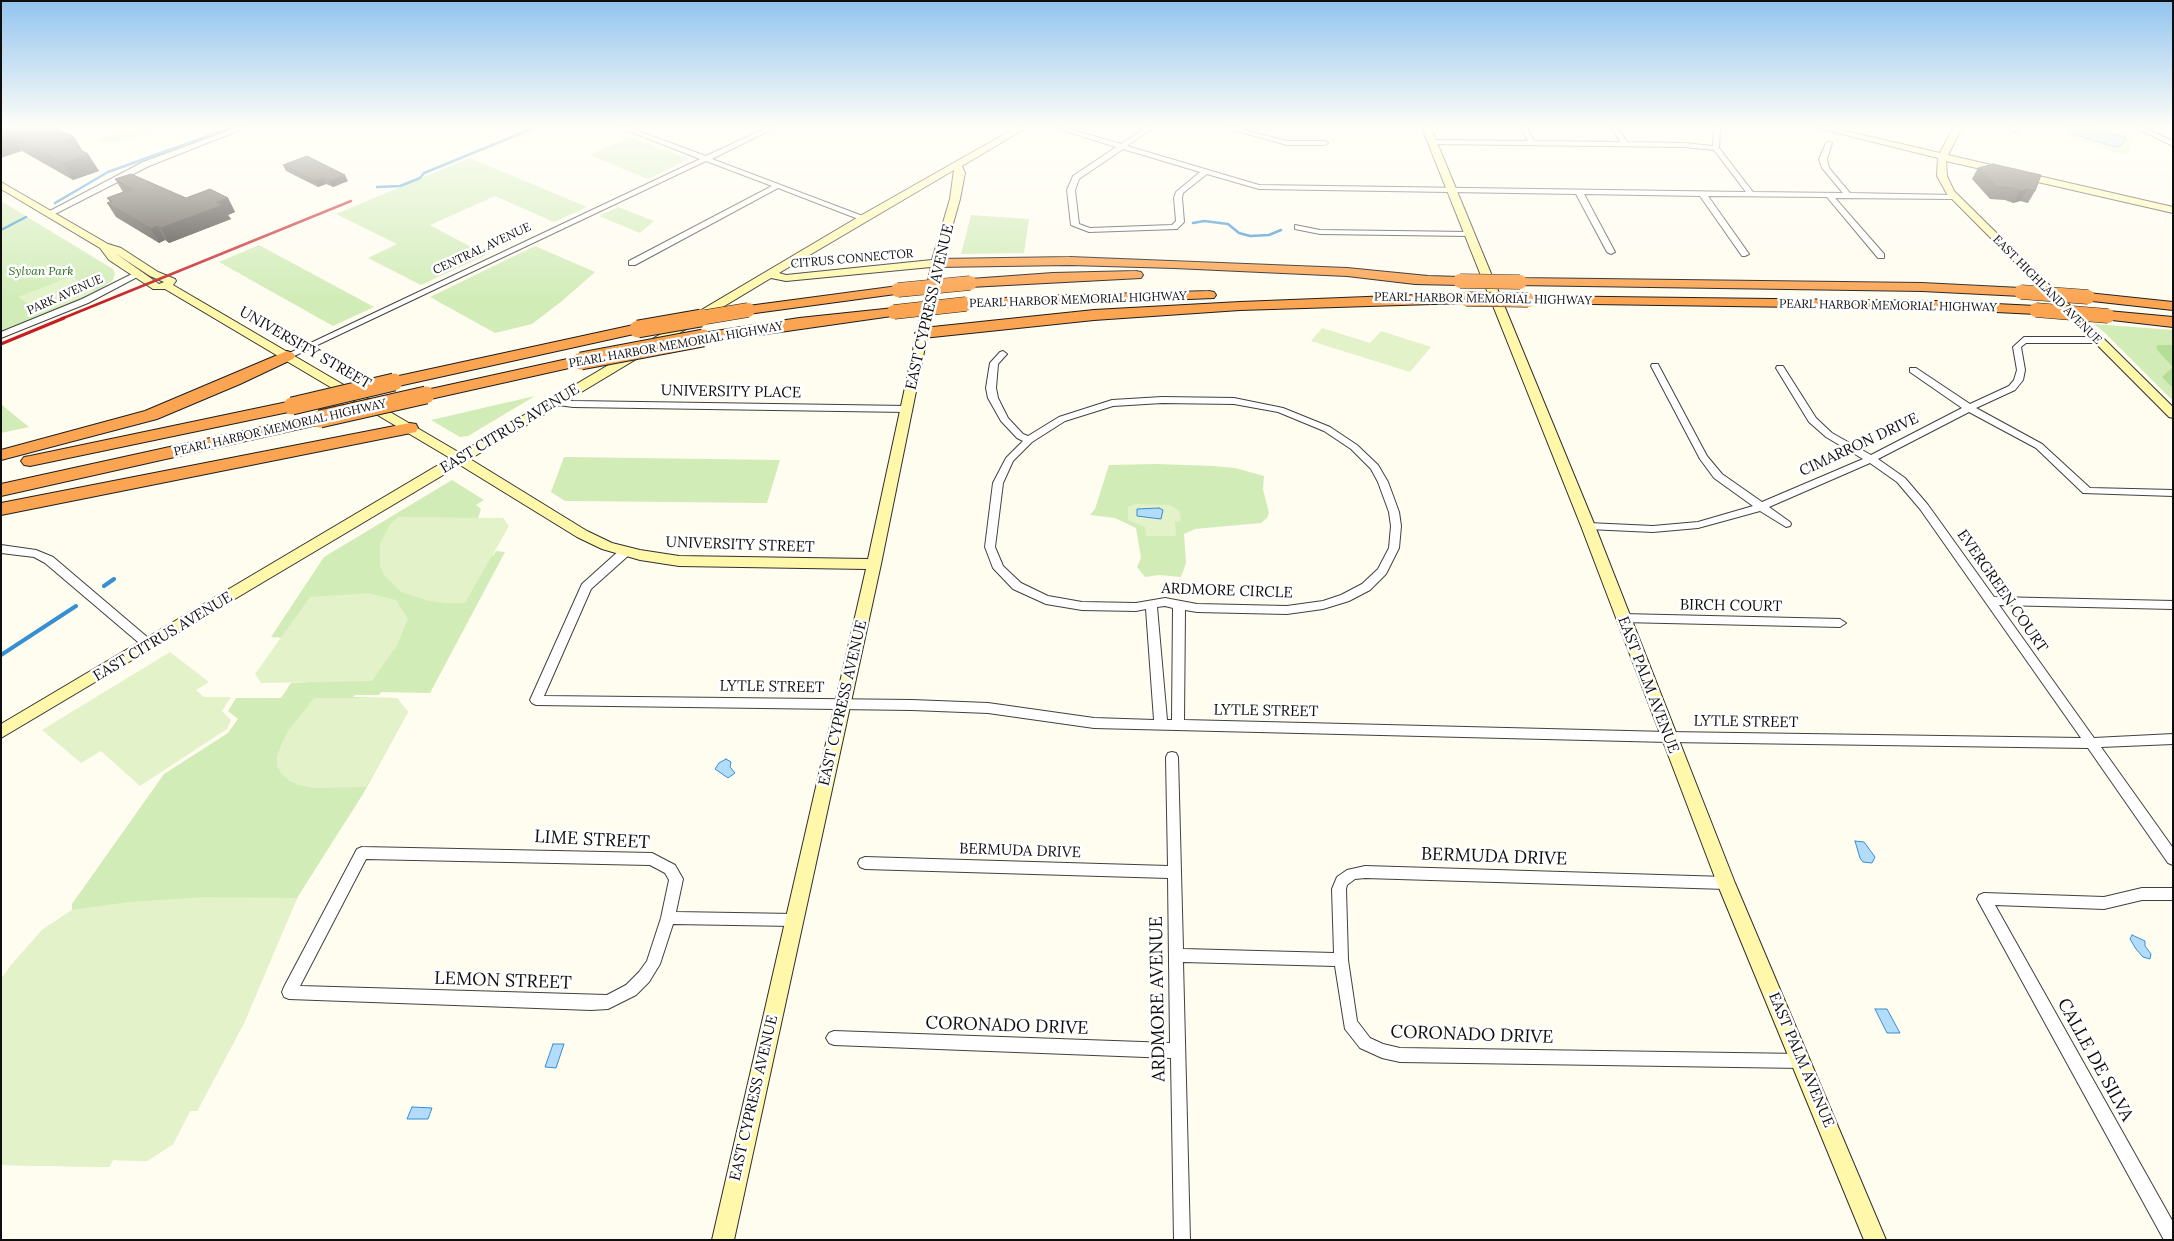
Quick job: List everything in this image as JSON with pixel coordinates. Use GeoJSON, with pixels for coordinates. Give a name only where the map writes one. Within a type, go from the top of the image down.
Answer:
{"type":"FeatureCollection","features":[{"type":"Feature","properties":{"kind":"highway"},"geometry":{"type":"LineString","coordinates":[[937,263],[1070,261],[1174,264],[1348,272],[1427,280]]}},
{"type":"Feature","properties":{"kind":"highway","name":"PEARL HARBOR MEMORIAL HIGHWAY"},"geometry":{"type":"LineString","coordinates":[[1,467],[292,406],[638,329],[748,310],[898,290],[970,283],[1053,277],[1162,274],[1922,288],[2021,292],[2173,306]]}},
{"type":"Feature","properties":{"kind":"highway","name":"PEARL HARBOR MEMORIAL HIGHWAY"},"geometry":{"type":"LineString","coordinates":[[1,490],[581,361],[703,338],[799,323],[966,304],[1155,296],[1250,295],[1936,305],[2036,310],[2173,322]]}},
{"type":"Feature","properties":{"kind":"highway"},"geometry":{"type":"LineString","coordinates":[[924,333],[1094,315],[1240,306],[1431,299]]}},
{"type":"Feature","properties":{"kind":"highway"},"geometry":{"type":"LineString","coordinates":[[1,455],[151,415],[234,381],[287,356]]}},
{"type":"Feature","properties":{"kind":"highway"},"geometry":{"type":"LineString","coordinates":[[1,509],[410,428]]}},
{"type":"Feature","properties":{"kind":"main road"},"geometry":{"type":"LineString","coordinates":[[3,186],[104,246]]}},
{"type":"Feature","properties":{"kind":"main road","name":"EAST CITRUS AVENUE"},"geometry":{"type":"LineString","coordinates":[[1,732],[769,274],[921,186]]}},
{"type":"Feature","properties":{"kind":"main road","name":"EAST CYPRESS AVENUE"},"geometry":{"type":"LineString","coordinates":[[723,1240],[874,564],[924,333],[937,263],[958,186]]}},
{"type":"Feature","properties":{"kind":"main road","name":"EAST PALM AVENUE"},"geometry":{"type":"LineString","coordinates":[[1450,186],[1588,526],[1726,883],[1802,1061],[1875,1240]]}},
{"type":"Feature","properties":{"kind":"main road","name":"EAST HIGHLAND AVENUE"},"geometry":{"type":"LineString","coordinates":[[1948,186],[1954,197],[2173,414]]}},
{"type":"Feature","properties":{"kind":"main road"},"geometry":{"type":"LineString","coordinates":[[2070,186],[2173,210]]}},
{"type":"Feature","properties":{"kind":"main road","name":"UNIVERSITY STREET"},"geometry":{"type":"LineString","coordinates":[[104,246],[117,250],[154,274],[171,281],[167,286]]}},
{"type":"Feature","properties":{"kind":"main road","name":"UNIVERSITY STREET"},"geometry":{"type":"LineString","coordinates":[[104,246],[114,258],[157,287],[167,286],[410,428],[582,534],[625,552],[679,561],[874,564]]}},
{"type":"Feature","properties":{"kind":"main road","name":"CITRUS CONNECTOR"},"geometry":{"type":"LineString","coordinates":[[769,274],[786,278],[937,263]]}},
{"type":"Feature","properties":{"kind":"street"},"geometry":{"type":"LineString","coordinates":[[50,214],[104,186]]}},
{"type":"Feature","properties":{"kind":"street","name":"CENTRAL AVENUE"},"geometry":{"type":"LineString","coordinates":[[287,356],[647,186]]}},
{"type":"Feature","properties":{"kind":"street"},"geometry":{"type":"LineString","coordinates":[[632,263],[777,186],[864,218]]}},
{"type":"Feature","properties":{"kind":"street"},"geometry":{"type":"LineString","coordinates":[[1072,186],[1073,223],[1078,228],[1089,230],[1174,227],[1180,222],[1178,198],[1180,192],[1188,186]]}},
{"type":"Feature","properties":{"kind":"street"},"geometry":{"type":"LineString","coordinates":[[1260,186],[1273,188],[1954,197]]}},
{"type":"Feature","properties":{"kind":"street"},"geometry":{"type":"LineString","coordinates":[[1745,186],[1751,194]]}},
{"type":"Feature","properties":{"kind":"street"},"geometry":{"type":"LineString","coordinates":[[1840,186],[1848,196]]}},
{"type":"Feature","properties":{"kind":"street"},"geometry":{"type":"LineString","coordinates":[[1579,192],[1611,252]]}},
{"type":"Feature","properties":{"kind":"street"},"geometry":{"type":"LineString","coordinates":[[1703,194],[1746,254]]}},
{"type":"Feature","properties":{"kind":"street"},"geometry":{"type":"LineString","coordinates":[[1829,195],[1881,256]]}},
{"type":"Feature","properties":{"kind":"street"},"geometry":{"type":"LineString","coordinates":[[1298,227],[1320,232],[1469,234]]}},
{"type":"Feature","properties":{"kind":"street","name":"PARK AVENUE"},"geometry":{"type":"LineString","coordinates":[[1,335],[85,301],[137,275]]}},
{"type":"Feature","properties":{"kind":"street","name":"CIMARRON DRIVE"},"geometry":{"type":"LineString","coordinates":[[1588,526],[1653,528],[1698,525],[1761,507],[1871,459],[1968,408],[2012,388],[2021,370],[2017,347],[2024,340],[2098,340]]}},
{"type":"Feature","properties":{"kind":"street"},"geometry":{"type":"LineString","coordinates":[[1003,354],[994,363],[991,378],[993,398],[1004,419],[1020,436],[1029,440]]}},
{"type":"Feature","properties":{"kind":"street"},"geometry":{"type":"LineString","coordinates":[[1655,366],[1703,457],[1718,476],[1786,524]]}},
{"type":"Feature","properties":{"kind":"street","name":"EVERGREEN COURT"},"geometry":{"type":"LineString","coordinates":[[1780,368],[1812,420],[1829,435],[1871,459],[1900,480],[1924,507],[2173,859]]}},
{"type":"Feature","properties":{"kind":"street"},"geometry":{"type":"LineString","coordinates":[[1913,370],[1968,408],[2039,446],[2087,491],[2173,493]]}},
{"type":"Feature","properties":{"kind":"street","name":"ARDMORE CIRCLE"},"geometry":{"type":"LineString","coordinates":[[1147,400],[1234,401],[1272,408],[1307,419],[1346,440],[1375,467],[1390,498],[1396,526],[1394,548],[1386,565],[1366,587],[1345,598],[1323,605],[1288,610],[1197,608],[1165,602],[1151,604],[1136,607],[1082,606],[1046,600],[1017,586],[998,568],[993,557],[990,539],[998,483],[1008,460],[1029,440],[1062,419],[1112,404],[1147,400]]}},
{"type":"Feature","properties":{"kind":"street","name":"UNIVERSITY PLACE"},"geometry":{"type":"LineString","coordinates":[[554,402],[573,404],[907,409]]}},
{"type":"Feature","properties":{"kind":"street"},"geometry":{"type":"LineString","coordinates":[[1,548],[36,554],[49,560],[149,645]]}},
{"type":"Feature","properties":{"kind":"street","name":"LYTLE STREET"},"geometry":{"type":"LineString","coordinates":[[625,552],[586,587],[536,700],[988,708],[1094,723],[1178,726],[1668,737],[2091,743],[2173,739]]}},
{"type":"Feature","properties":{"kind":"street"},"geometry":{"type":"LineString","coordinates":[[1992,601],[2173,605]]}},
{"type":"Feature","properties":{"kind":"street"},"geometry":{"type":"LineString","coordinates":[[1151,604],[1161,725]]}},
{"type":"Feature","properties":{"kind":"street"},"geometry":{"type":"LineString","coordinates":[[1178,726],[1179,605]]}},
{"type":"Feature","properties":{"kind":"street","name":"BIRCH COURT"},"geometry":{"type":"LineString","coordinates":[[1622,618],[1840,623]]}},
{"type":"Feature","properties":{"kind":"street","name":"ARDMORE AVENUE"},"geometry":{"type":"LineString","coordinates":[[1172,757],[1182,1240]]}},
{"type":"Feature","properties":{"kind":"street","name":"LIME STREET"},"geometry":{"type":"LineString","coordinates":[[289,992],[362,853],[652,859],[670,869],[676,879],[668,918]]}},
{"type":"Feature","properties":{"kind":"street","name":"BERMUDA DRIVE"},"geometry":{"type":"LineString","coordinates":[[865,863],[1174,872]]}},
{"type":"Feature","properties":{"kind":"street","name":"BERMUDA DRIVE"},"geometry":{"type":"LineString","coordinates":[[1341,960],[1339,889],[1342,881],[1352,874],[1365,872],[1726,883]]}},
{"type":"Feature","properties":{"kind":"street","name":"CALLE DE SILVA"},"geometry":{"type":"LineString","coordinates":[[2173,894],[2142,894],[2104,903],[1984,899],[2173,1239]]}},
{"type":"Feature","properties":{"kind":"street"},"geometry":{"type":"LineString","coordinates":[[668,918],[794,920]]}},
{"type":"Feature","properties":{"kind":"street","name":"LEMON STREET"},"geometry":{"type":"LineString","coordinates":[[289,992],[591,1003],[608,1002],[631,990],[644,977],[653,964],[668,918]]}},
{"type":"Feature","properties":{"kind":"street"},"geometry":{"type":"LineString","coordinates":[[1177,955],[1341,960]]}},
{"type":"Feature","properties":{"kind":"street","name":"CORONADO DRIVE"},"geometry":{"type":"LineString","coordinates":[[1341,960],[1350,1024],[1365,1043],[1382,1051],[1410,1055],[1802,1061]]}},
{"type":"Feature","properties":{"kind":"street","name":"CORONADO DRIVE"},"geometry":{"type":"LineString","coordinates":[[834,1038],[1178,1051]]}},
{"type":"Feature","properties":{"kind":"green space"},"geometry":{"type":"Polygon","coordinates":[[[403,186],[537,186],[587,207],[554,222],[495,196],[430,225],[486,255],[421,285],[368,258],[397,244],[336,214],[403,186]]]}},
{"type":"Feature","properties":{"kind":"green space","name":"Sylvan Park"},"geometry":{"type":"Polygon","coordinates":[[[1,201],[113,269],[115,274],[113,280],[92,295],[1,332],[1,201]]]}},
{"type":"Feature","properties":{"kind":"green space"},"geometry":{"type":"Polygon","coordinates":[[[618,207],[654,221],[640,233],[599,216],[618,207]]]}},
{"type":"Feature","properties":{"kind":"green space"},"geometry":{"type":"Polygon","coordinates":[[[971,215],[1029,219],[1024,253],[961,254],[971,215]]]}},
{"type":"Feature","properties":{"kind":"green space"},"geometry":{"type":"Polygon","coordinates":[[[259,245],[374,307],[333,326],[219,262],[259,245]]]}},
{"type":"Feature","properties":{"kind":"green space"},"geometry":{"type":"Polygon","coordinates":[[[535,246],[595,272],[532,324],[495,333],[430,297],[535,246]]]}},
{"type":"Feature","properties":{"kind":"green space"},"geometry":{"type":"Polygon","coordinates":[[[72,276],[95,292],[41,313],[18,297],[72,276]]]}},
{"type":"Feature","properties":{"kind":"green space"},"geometry":{"type":"Polygon","coordinates":[[[2094,324],[2173,330],[2173,401],[2105,333],[2094,324]]]}},
{"type":"Feature","properties":{"kind":"green space"},"geometry":{"type":"Polygon","coordinates":[[[1322,328],[1370,343],[1381,331],[1431,347],[1410,372],[1311,341],[1322,328]]]}},
{"type":"Feature","properties":{"kind":"green space"},"geometry":{"type":"Polygon","coordinates":[[[2158,345],[2173,345],[2173,367],[2158,351],[2156,347],[2158,345]]]}},
{"type":"Feature","properties":{"kind":"green space"},"geometry":{"type":"Polygon","coordinates":[[[2173,367],[2173,388],[2162,377],[2173,367]]]}},
{"type":"Feature","properties":{"kind":"green space"},"geometry":{"type":"Polygon","coordinates":[[[535,396],[468,436],[460,437],[431,420],[535,396]]]}},
{"type":"Feature","properties":{"kind":"green space"},"geometry":{"type":"Polygon","coordinates":[[[1,404],[8,410],[29,427],[1,433],[1,404]]]}},
{"type":"Feature","properties":{"kind":"green space"},"geometry":{"type":"Polygon","coordinates":[[[564,457],[780,460],[767,503],[565,501],[551,492],[564,457]]]}},
{"type":"Feature","properties":{"kind":"green space"},"geometry":{"type":"Polygon","coordinates":[[[1156,464],[1235,468],[1264,476],[1263,489],[1269,513],[1267,518],[1261,523],[1195,529],[1184,534],[1186,563],[1181,577],[1159,575],[1145,577],[1137,567],[1141,558],[1136,528],[1115,518],[1090,515],[1095,509],[1109,465],[1156,464]]]}},
{"type":"Feature","properties":{"kind":"green space"},"geometry":{"type":"Polygon","coordinates":[[[452,480],[484,500],[476,505],[481,509],[478,518],[459,518],[493,556],[496,551],[505,552],[430,693],[381,692],[379,695],[355,695],[353,697],[397,698],[408,712],[363,794],[297,898],[244,1023],[197,1111],[190,1111],[173,1144],[147,1161],[113,1160],[109,1167],[1,1165],[1,979],[42,930],[72,910],[72,904],[164,774],[228,733],[238,719],[228,711],[236,698],[281,698],[291,683],[310,682],[286,638],[271,637],[324,557],[452,480]]]}},
{"type":"Feature","properties":{"kind":"green space"},"geometry":{"type":"Polygon","coordinates":[[[1135,504],[1170,505],[1180,511],[1181,521],[1175,522],[1176,536],[1146,536],[1145,527],[1128,520],[1128,507],[1135,504]]]}},
{"type":"Feature","properties":{"kind":"green space"},"geometry":{"type":"Polygon","coordinates":[[[398,517],[503,518],[509,526],[465,603],[447,603],[429,601],[401,592],[385,576],[380,566],[380,544],[390,524],[398,517]]]}},
{"type":"Feature","properties":{"kind":"green space"},"geometry":{"type":"Polygon","coordinates":[[[368,593],[396,600],[408,619],[397,645],[372,681],[261,683],[255,674],[310,597],[368,593]]]}},
{"type":"Feature","properties":{"kind":"green space"},"geometry":{"type":"Polygon","coordinates":[[[170,652],[209,682],[196,690],[204,697],[231,697],[222,711],[231,720],[227,729],[140,786],[101,751],[81,763],[42,730],[170,652]]]}},
{"type":"Feature","properties":{"kind":"green space"},"geometry":{"type":"Polygon","coordinates":[[[314,698],[397,698],[408,712],[366,787],[313,788],[289,781],[281,773],[277,766],[277,756],[282,743],[288,731],[314,698]]]}},
{"type":"Feature","properties":{"kind":"green space"},"geometry":{"type":"Polygon","coordinates":[[[205,897],[297,898],[244,1023],[197,1111],[190,1111],[173,1144],[147,1161],[113,1160],[109,1167],[1,1165],[1,979],[11,965],[42,930],[72,910],[129,902],[205,897]]]}},
{"type":"Feature","properties":{"kind":"water"},"geometry":{"type":"Polygon","coordinates":[[[1159,508],[1163,510],[1161,519],[1137,516],[1137,509],[1159,508]]]}},
{"type":"Feature","properties":{"kind":"water"},"geometry":{"type":"Polygon","coordinates":[[[726,759],[731,762],[730,767],[735,773],[728,778],[715,769],[719,763],[726,759]]]}},
{"type":"Feature","properties":{"kind":"water"},"geometry":{"type":"Polygon","coordinates":[[[1855,841],[1864,842],[1875,857],[1872,863],[1863,862],[1855,841]]]}},
{"type":"Feature","properties":{"kind":"water"},"geometry":{"type":"Polygon","coordinates":[[[2132,935],[2145,941],[2145,946],[2151,954],[2150,959],[2143,957],[2136,949],[2130,939],[2132,935]]]}},
{"type":"Feature","properties":{"kind":"water"},"geometry":{"type":"Polygon","coordinates":[[[1875,1009],[1887,1009],[1900,1033],[1887,1033],[1875,1009]]]}},
{"type":"Feature","properties":{"kind":"water"},"geometry":{"type":"Polygon","coordinates":[[[553,1044],[564,1044],[556,1068],[545,1067],[553,1044]]]}},
{"type":"Feature","properties":{"kind":"water"},"geometry":{"type":"Polygon","coordinates":[[[412,1107],[432,1108],[428,1119],[407,1119],[412,1107]]]}},
{"type":"Feature","properties":{"kind":"building"},"geometry":{"type":"Polygon","coordinates":[[[127,186],[158,186],[186,198],[210,189],[228,198],[217,202],[223,205],[161,228],[157,226],[151,229],[107,203],[112,201],[107,198],[132,189],[127,186]]]}},
{"type":"Feature","properties":{"kind":"building"},"geometry":{"type":"Polygon","coordinates":[[[1996,186],[2037,186],[2035,191],[2028,189],[2020,191],[2012,188],[1996,186]]]}},
{"type":"Feature","properties":{"kind":"waterway"},"geometry":{"type":"LineString","coordinates":[[55,203],[84,186]]}},
{"type":"Feature","properties":{"kind":"waterway"},"geometry":{"type":"LineString","coordinates":[[377,187],[400,186]]}},
{"type":"Feature","properties":{"kind":"waterway"},"geometry":{"type":"LineString","coordinates":[[1,230],[26,217]]}},
{"type":"Feature","properties":{"kind":"waterway"},"geometry":{"type":"LineString","coordinates":[[1193,223],[1204,221],[1228,224],[1239,233],[1250,236],[1269,235],[1281,230]]}},
{"type":"Feature","properties":{"kind":"waterway"},"geometry":{"type":"LineString","coordinates":[[104,586],[114,579]]}},
{"type":"Feature","properties":{"kind":"waterway"},"geometry":{"type":"LineString","coordinates":[[1,655],[76,606]]}},
{"type":"Feature","properties":{"kind":"railway"},"geometry":{"type":"LineString","coordinates":[[61,319],[351,201]]}},
{"type":"Feature","properties":{"kind":"railway"},"geometry":{"type":"LineString","coordinates":[[1,344],[64,318]]}}]}
